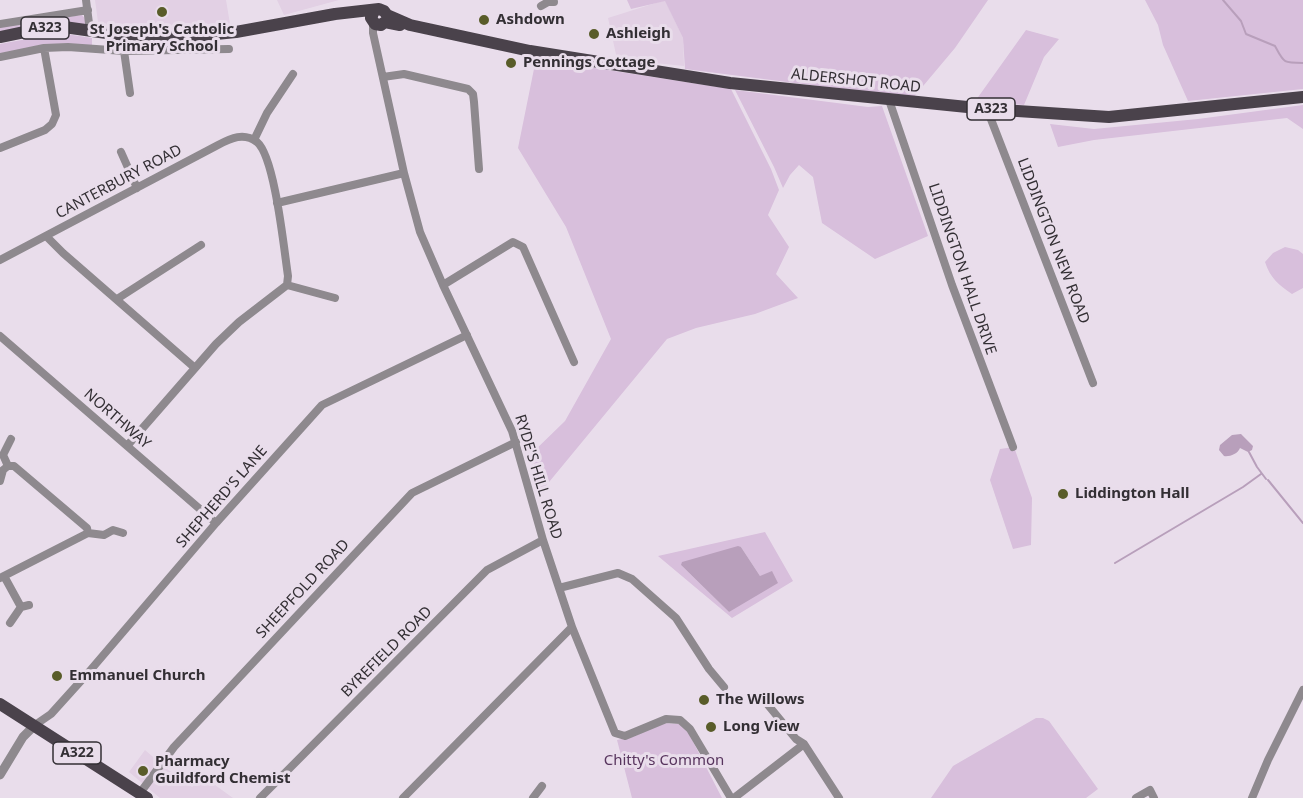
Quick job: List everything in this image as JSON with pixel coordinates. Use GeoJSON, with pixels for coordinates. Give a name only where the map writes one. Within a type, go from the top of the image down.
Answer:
{"type":"FeatureCollection","features":[{"type":"Feature","properties":{"kind":"main road","name":"ALDERSHOT ROAD"},"geometry":{"type":"LineString","coordinates":[[0,37],[51,27],[142,38],[186,37],[236,32],[349,12],[380,13],[410,25],[516,49],[730,83],[987,109],[1108,117],[1303,97]]}},
{"type":"Feature","properties":{"kind":"main road","name":"A322"},"geometry":{"type":"LineString","coordinates":[[0,704],[143,796]]}},
{"type":"Feature","properties":{"kind":"street"},"geometry":{"type":"LineString","coordinates":[[86,0],[90,31]]}},
{"type":"Feature","properties":{"kind":"street"},"geometry":{"type":"LineString","coordinates":[[0,24],[88,10]]}},
{"type":"Feature","properties":{"kind":"street","name":"RYDE'S HILL ROAD"},"geometry":{"type":"LineString","coordinates":[[380,13],[375,41],[404,173],[420,232],[516,442],[543,540],[572,627],[615,733],[625,736],[666,719],[680,720],[690,729],[732,798]]}},
{"type":"Feature","properties":{"kind":"street"},"geometry":{"type":"LineString","coordinates":[[0,57],[44,48],[68,47],[124,51],[229,49]]}},
{"type":"Feature","properties":{"kind":"street"},"geometry":{"type":"LineString","coordinates":[[0,148],[45,130],[52,124],[56,115],[44,48]]}},
{"type":"Feature","properties":{"kind":"street"},"geometry":{"type":"LineString","coordinates":[[124,51],[130,93]]}},
{"type":"Feature","properties":{"kind":"street"},"geometry":{"type":"LineString","coordinates":[[127,446],[195,368],[239,322],[287,285],[288,276],[277,203],[265,153],[254,140],[267,113],[293,74]]}},
{"type":"Feature","properties":{"kind":"street"},"geometry":{"type":"LineString","coordinates":[[383,77],[405,74],[468,89],[473,94],[479,169]]}},
{"type":"Feature","properties":{"kind":"street","name":"LIDDINGTON HALL DRIVE"},"geometry":{"type":"LineString","coordinates":[[889,100],[952,285],[1013,447]]}},
{"type":"Feature","properties":{"kind":"street","name":"LIDDINGTON NEW ROAD"},"geometry":{"type":"LineString","coordinates":[[987,109],[1093,383]]}},
{"type":"Feature","properties":{"kind":"street","name":"CANTERBURY ROAD"},"geometry":{"type":"LineString","coordinates":[[0,260],[234,137],[254,140]]}},
{"type":"Feature","properties":{"kind":"street"},"geometry":{"type":"LineString","coordinates":[[121,152],[137,188]]}},
{"type":"Feature","properties":{"kind":"street"},"geometry":{"type":"LineString","coordinates":[[277,203],[404,173]]}},
{"type":"Feature","properties":{"kind":"street"},"geometry":{"type":"LineString","coordinates":[[46,236],[195,368]]}},
{"type":"Feature","properties":{"kind":"street"},"geometry":{"type":"LineString","coordinates":[[443,285],[513,242],[523,247],[574,362]]}},
{"type":"Feature","properties":{"kind":"street"},"geometry":{"type":"LineString","coordinates":[[117,299],[201,245]]}},
{"type":"Feature","properties":{"kind":"street"},"geometry":{"type":"LineString","coordinates":[[287,285],[335,298]]}},
{"type":"Feature","properties":{"kind":"street","name":"SHEPHERD'S LANE"},"geometry":{"type":"LineString","coordinates":[[35,726],[51,714],[88,674],[216,524],[322,405],[467,335]]}},
{"type":"Feature","properties":{"kind":"street","name":"NORTHWAY"},"geometry":{"type":"LineString","coordinates":[[0,336],[216,524]]}},
{"type":"Feature","properties":{"kind":"street"},"geometry":{"type":"LineString","coordinates":[[8,466],[3,456],[10,439]]}},
{"type":"Feature","properties":{"kind":"street","name":"SHEEPFOLD ROAD"},"geometry":{"type":"LineString","coordinates":[[143,796],[174,747],[412,493],[516,442]]}},
{"type":"Feature","properties":{"kind":"street"},"geometry":{"type":"LineString","coordinates":[[0,481],[3,470],[8,466],[14,466],[87,528],[88,533]]}},
{"type":"Feature","properties":{"kind":"street"},"geometry":{"type":"LineString","coordinates":[[10,623],[25,606],[2,577],[88,533],[104,535],[113,530],[123,533]]}},
{"type":"Feature","properties":{"kind":"street","name":"BYREFIELD ROAD"},"geometry":{"type":"LineString","coordinates":[[260,798],[487,570],[543,540]]}},
{"type":"Feature","properties":{"kind":"street"},"geometry":{"type":"LineString","coordinates":[[559,588],[618,573],[632,579],[676,618],[708,669],[724,687]]}},
{"type":"Feature","properties":{"kind":"street"},"geometry":{"type":"LineString","coordinates":[[403,798],[572,627]]}},
{"type":"Feature","properties":{"kind":"street"},"geometry":{"type":"LineString","coordinates":[[1252,798],[1303,690]]}},
{"type":"Feature","properties":{"kind":"street"},"geometry":{"type":"LineString","coordinates":[[768,705],[796,739],[804,744],[839,798]]}},
{"type":"Feature","properties":{"kind":"street"},"geometry":{"type":"LineString","coordinates":[[0,775],[23,737],[35,726]]}},
{"type":"Feature","properties":{"kind":"street"},"geometry":{"type":"LineString","coordinates":[[732,798],[804,744]]}},
{"type":"Feature","properties":{"kind":"street"},"geometry":{"type":"LineString","coordinates":[[533,798],[542,786]]}},
{"type":"Feature","properties":{"kind":"street"},"geometry":{"type":"LineString","coordinates":[[1136,798],[1150,790],[1154,798]]}},
{"type":"Feature","properties":{"kind":"shaded area","name":"St Joseph's Catholic Primary School"},"geometry":{"type":"Polygon","coordinates":[[[95,0],[226,0],[230,24],[166,31],[101,25],[98,22],[95,0]]]}},
{"type":"Feature","properties":{"kind":"shaded area"},"geometry":{"type":"Polygon","coordinates":[[[277,0],[339,0],[284,15],[277,0]]]}},
{"type":"Feature","properties":{"kind":"shaded area"},"geometry":{"type":"Polygon","coordinates":[[[665,0],[683,38],[684,66],[617,59],[608,18],[665,0]]]}},
{"type":"Feature","properties":{"kind":"shaded area"},"geometry":{"type":"Polygon","coordinates":[[[1241,434],[1253,446],[1252,450],[1248,452],[1240,448],[1233,455],[1224,456],[1219,450],[1220,445],[1232,435],[1241,434]]]}},
{"type":"Feature","properties":{"kind":"shaded area"},"geometry":{"type":"Polygon","coordinates":[[[741,547],[760,576],[772,571],[778,583],[729,612],[681,565],[682,562],[741,547]]]}},
{"type":"Feature","properties":{"kind":"shaded area"},"geometry":{"type":"Polygon","coordinates":[[[145,750],[192,787],[204,777],[233,798],[160,798],[129,772],[145,750]]]}},
{"type":"Feature","properties":{"kind":"green space"},"geometry":{"type":"Polygon","coordinates":[[[627,0],[988,0],[955,48],[913,98],[685,69],[683,38],[665,1],[631,9],[627,0]]]}},
{"type":"Feature","properties":{"kind":"green space"},"geometry":{"type":"Polygon","coordinates":[[[1145,0],[1303,0],[1303,89],[1188,101],[1163,45],[1158,25],[1145,0]]]}},
{"type":"Feature","properties":{"kind":"green space"},"geometry":{"type":"Polygon","coordinates":[[[82,15],[87,21],[85,25],[0,33],[0,27],[9,25],[82,15]]]}},
{"type":"Feature","properties":{"kind":"green space"},"geometry":{"type":"Polygon","coordinates":[[[1026,30],[1059,39],[1044,57],[1024,105],[976,100],[1026,30]]]}},
{"type":"Feature","properties":{"kind":"green space"},"geometry":{"type":"Polygon","coordinates":[[[59,33],[92,38],[92,45],[0,54],[0,44],[59,33]]]}},
{"type":"Feature","properties":{"kind":"green space"},"geometry":{"type":"Polygon","coordinates":[[[536,59],[731,89],[779,190],[768,215],[789,247],[776,274],[798,298],[755,314],[696,328],[667,339],[540,493],[529,456],[565,421],[611,339],[566,227],[518,148],[536,59]]]}},
{"type":"Feature","properties":{"kind":"green space"},"geometry":{"type":"Polygon","coordinates":[[[735,90],[868,107],[882,106],[928,236],[875,259],[822,223],[813,177],[799,165],[783,188],[735,90]]]}},
{"type":"Feature","properties":{"kind":"green space"},"geometry":{"type":"Polygon","coordinates":[[[1303,105],[1303,129],[1287,118],[1094,140],[1058,147],[1050,124],[1094,129],[1198,119],[1303,105]]]}},
{"type":"Feature","properties":{"kind":"green space"},"geometry":{"type":"Polygon","coordinates":[[[1285,247],[1298,250],[1303,254],[1303,288],[1292,294],[1276,281],[1265,262],[1273,253],[1285,247]]]}},
{"type":"Feature","properties":{"kind":"green space"},"geometry":{"type":"Polygon","coordinates":[[[1014,447],[1032,498],[1031,545],[1013,549],[990,480],[1000,449],[1014,447]]]}},
{"type":"Feature","properties":{"kind":"green space"},"geometry":{"type":"Polygon","coordinates":[[[765,532],[793,581],[732,618],[658,556],[765,532]],[[741,547],[681,565],[729,612],[760,576],[741,547]]]}},
{"type":"Feature","properties":{"kind":"green space"},"geometry":{"type":"Polygon","coordinates":[[[1036,718],[1049,721],[1098,789],[1086,798],[931,798],[953,766],[1036,718]]]}},
{"type":"Feature","properties":{"kind":"green space","name":"Chitty's Common"},"geometry":{"type":"Polygon","coordinates":[[[662,723],[679,724],[688,732],[722,798],[632,798],[617,740],[635,736],[662,723]]]}},
{"type":"Feature","properties":{"kind":"waterway"},"geometry":{"type":"LineString","coordinates":[[1223,0],[1241,21],[1246,34],[1275,46],[1285,61],[1303,63]]}},
{"type":"Feature","properties":{"kind":"waterway"},"geometry":{"type":"LineString","coordinates":[[1249,452],[1266,479]]}},
{"type":"Feature","properties":{"kind":"waterway"},"geometry":{"type":"LineString","coordinates":[[1115,563],[1261,474]]}},
{"type":"Feature","properties":{"kind":"waterway"},"geometry":{"type":"LineString","coordinates":[[1268,480],[1303,523]]}},
{"type":"Feature","properties":{"kind":"place","name":"St Joseph's Catholic Primary School"},"geometry":{"type":"Point","coordinates":[162,12]}},
{"type":"Feature","properties":{"kind":"place","name":"Ashdown"},"geometry":{"type":"Point","coordinates":[484,20]}},
{"type":"Feature","properties":{"kind":"place","name":"Ashleigh"},"geometry":{"type":"Point","coordinates":[594,34]}},
{"type":"Feature","properties":{"kind":"place","name":"Pennings Cottage"},"geometry":{"type":"Point","coordinates":[511,63]}},
{"type":"Feature","properties":{"kind":"place","name":"Liddington Hall"},"geometry":{"type":"Point","coordinates":[1063,494]}},
{"type":"Feature","properties":{"kind":"place","name":"Emmanuel Church"},"geometry":{"type":"Point","coordinates":[57,676]}},
{"type":"Feature","properties":{"kind":"place","name":"The Willows"},"geometry":{"type":"Point","coordinates":[704,700]}},
{"type":"Feature","properties":{"kind":"place","name":"Long View"},"geometry":{"type":"Point","coordinates":[711,727]}},
{"type":"Feature","properties":{"kind":"place","name":"Pharmacy Guildford Chemist"},"geometry":{"type":"Point","coordinates":[143,771]}}]}
